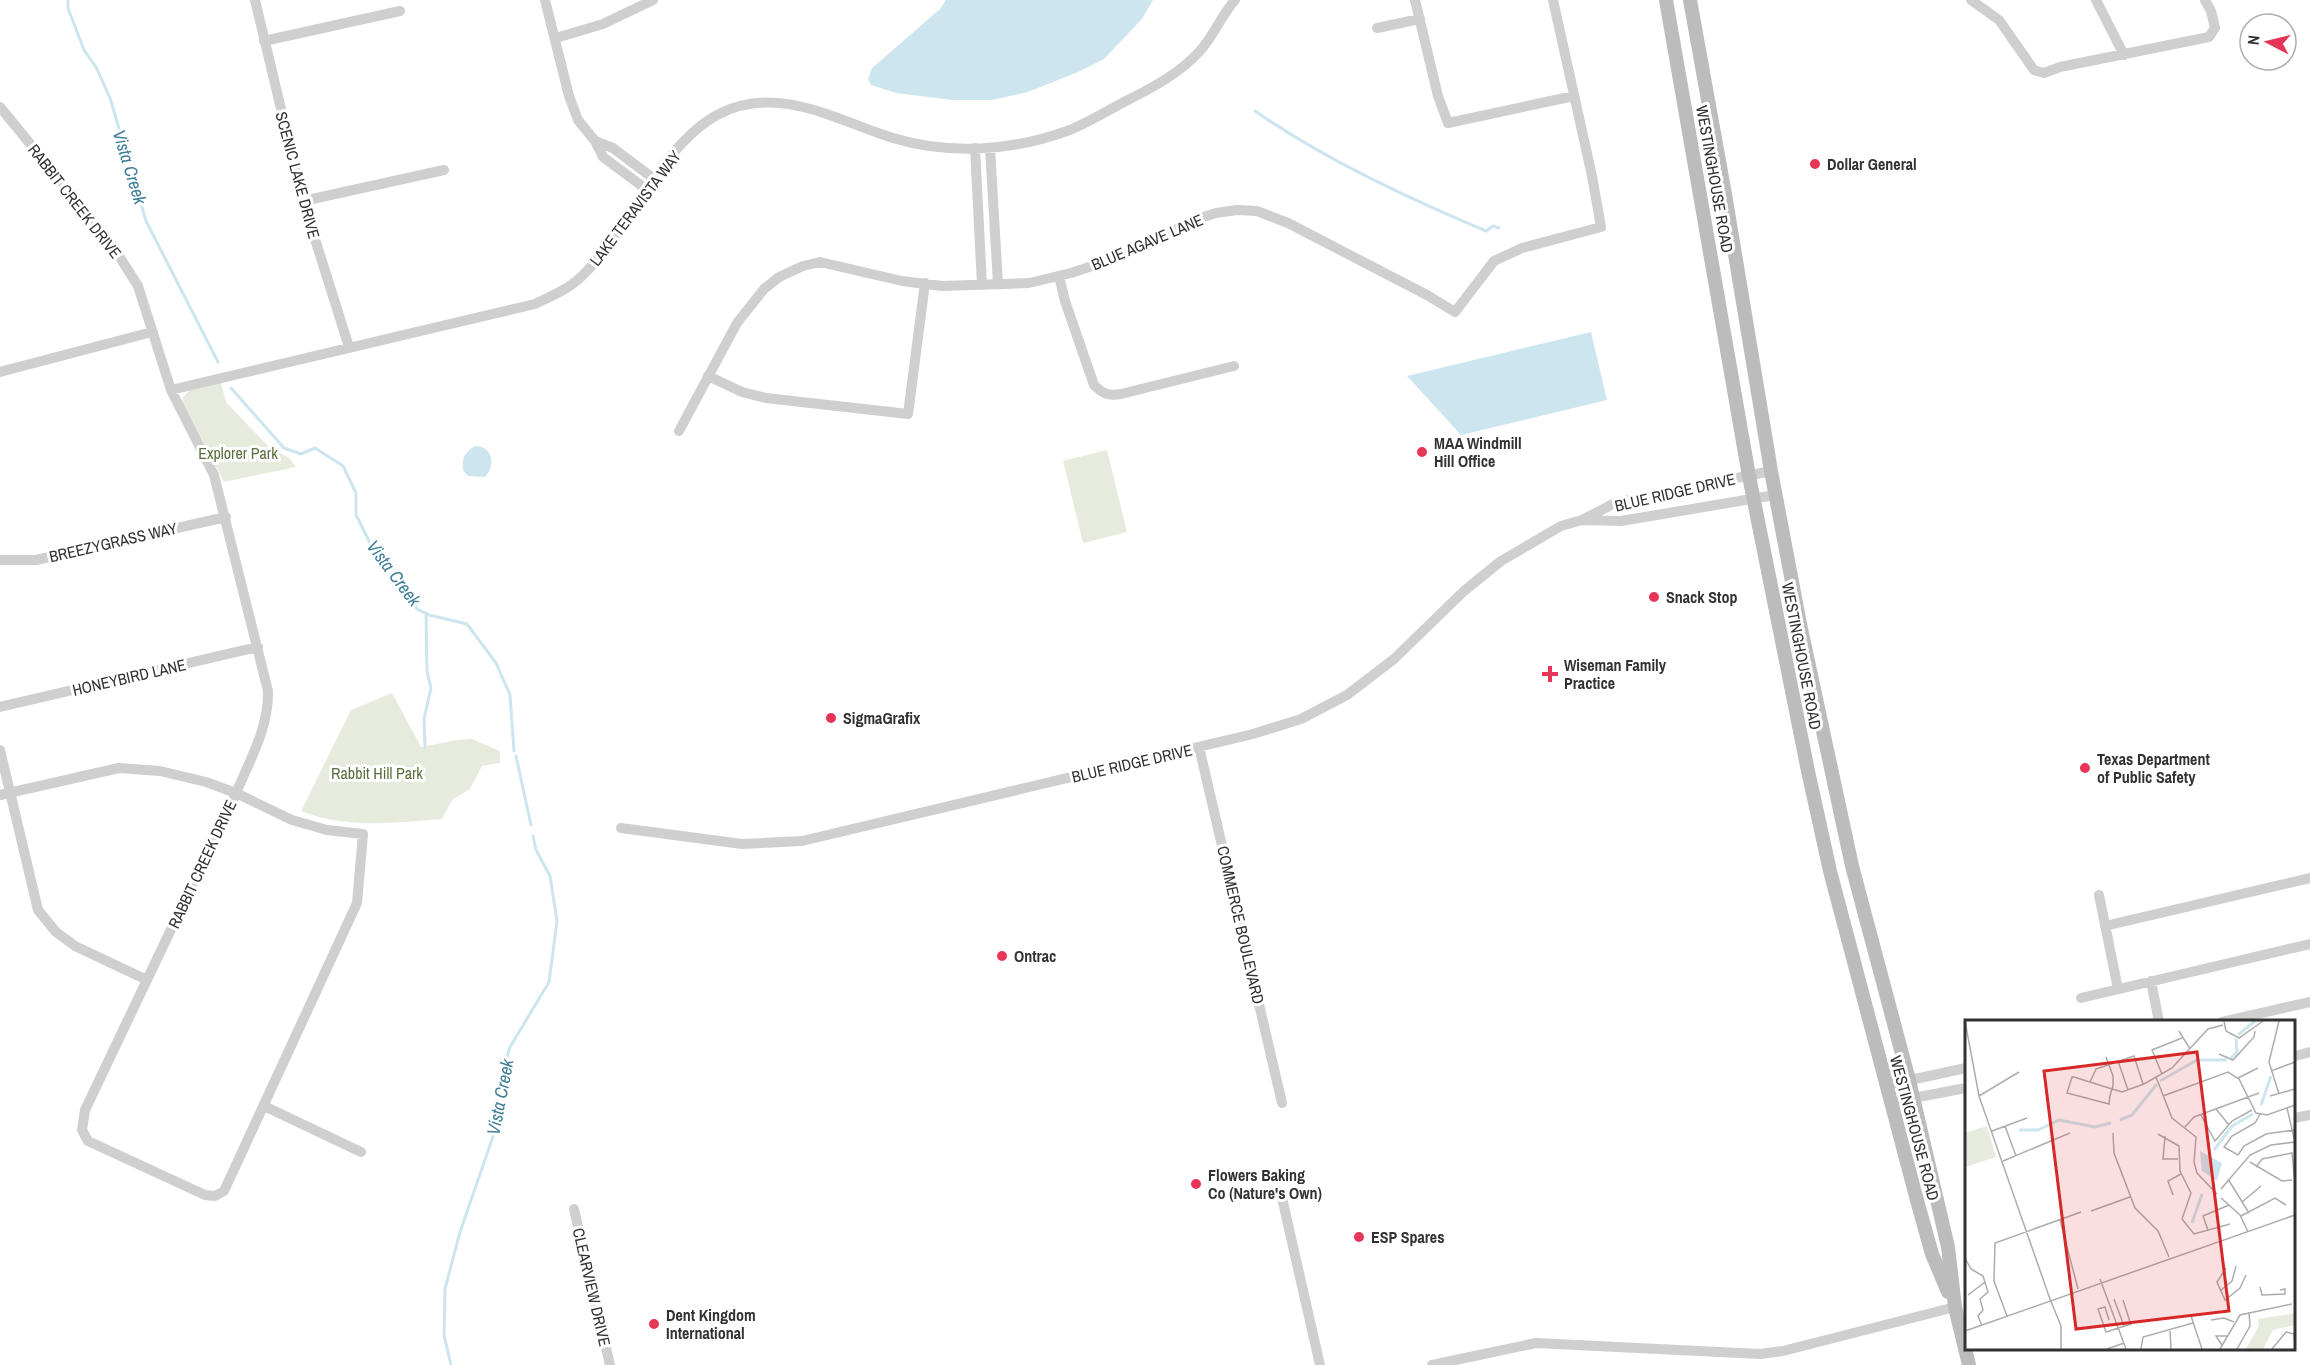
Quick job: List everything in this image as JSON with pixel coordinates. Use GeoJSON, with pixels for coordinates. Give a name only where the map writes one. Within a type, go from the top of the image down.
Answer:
{"type":"FeatureCollection","features":[{"type":"Feature","properties":{"kind":"main road","name":"WESTINGHOUSE ROAD"},"geometry":{"type":"LineString","coordinates":[[1666,0],[1753,499],[1830,871],[1932,1254],[1955,1307]]}},
{"type":"Feature","properties":{"kind":"main road","name":"WESTINGHOUSE ROAD"},"geometry":{"type":"LineString","coordinates":[[1690,0],[1775,495],[1800,624],[1852,866],[1909,1080],[1948,1247],[1955,1307],[1965,1348]]}},
{"type":"Feature","properties":{"kind":"main road","name":"WESTINGHOUSE ROAD"},"geometry":{"type":"LineString","coordinates":[[1965,1350],[1969,1365]]}},
{"type":"Feature","properties":{"kind":"street","name":"SCENIC LAKE DRIVE"},"geometry":{"type":"LineString","coordinates":[[255,0],[303,201],[349,347]]}},
{"type":"Feature","properties":{"kind":"street"},"geometry":{"type":"LineString","coordinates":[[545,0],[569,96],[578,120],[595,141],[603,158],[646,189]]}},
{"type":"Feature","properties":{"kind":"street"},"geometry":{"type":"LineString","coordinates":[[556,38],[603,24],[653,0]]}},
{"type":"Feature","properties":{"kind":"street"},"geometry":{"type":"LineString","coordinates":[[1414,0],[1438,96],[1448,123],[1574,96]]}},
{"type":"Feature","properties":{"kind":"street","name":"BLUE AGAVE LANE"},"geometry":{"type":"LineString","coordinates":[[679,431],[737,323],[764,289],[779,277],[803,266],[820,262],[925,283],[982,285],[1029,283],[1119,257],[1197,219],[1216,213],[1237,210],[1257,211],[1288,223],[1427,295],[1455,312],[1494,261],[1522,248],[1600,227],[1592,176],[1553,0]]}},
{"type":"Feature","properties":{"kind":"street"},"geometry":{"type":"LineString","coordinates":[[1971,0],[1999,20],[2034,70],[2044,73],[2060,67],[2209,37],[2215,28],[2211,11],[2205,0]]}},
{"type":"Feature","properties":{"kind":"street"},"geometry":{"type":"LineString","coordinates":[[2096,0],[2124,55]]}},
{"type":"Feature","properties":{"kind":"street","name":"LAKE TERAVISTA WAY"},"geometry":{"type":"LineString","coordinates":[[171,390],[535,304],[558,293],[580,278],[596,262],[646,189],[678,149],[698,129],[718,114],[742,105],[781,102],[801,106],[824,112],[893,138],[926,146],[962,149],[1030,141],[1068,131],[1174,74],[1200,52],[1232,2]]}},
{"type":"Feature","properties":{"kind":"street"},"geometry":{"type":"LineString","coordinates":[[264,41],[400,11]]}},
{"type":"Feature","properties":{"kind":"street"},"geometry":{"type":"LineString","coordinates":[[1377,28],[1420,19]]}},
{"type":"Feature","properties":{"kind":"street","name":"RABBIT CREEK DRIVE"},"geometry":{"type":"LineString","coordinates":[[0,107],[109,240],[138,285],[171,390],[214,475],[268,691],[265,724],[236,793],[86,1110],[82,1130],[88,1141],[184,1186],[205,1195],[214,1196],[224,1191],[357,903],[363,834],[327,830],[292,820],[236,793]]}},
{"type":"Feature","properties":{"kind":"street"},"geometry":{"type":"LineString","coordinates":[[595,141],[613,148],[654,179]]}},
{"type":"Feature","properties":{"kind":"street"},"geometry":{"type":"LineString","coordinates":[[990,147],[998,284]]}},
{"type":"Feature","properties":{"kind":"street"},"geometry":{"type":"LineString","coordinates":[[975,148],[982,285]]}},
{"type":"Feature","properties":{"kind":"street"},"geometry":{"type":"LineString","coordinates":[[303,201],[444,170]]}},
{"type":"Feature","properties":{"kind":"street"},"geometry":{"type":"LineString","coordinates":[[1059,276],[1065,301],[1094,385],[1102,393],[1112,396],[1234,366]]}},
{"type":"Feature","properties":{"kind":"street"},"geometry":{"type":"LineString","coordinates":[[708,376],[742,392],[766,398],[908,414],[925,283]]}},
{"type":"Feature","properties":{"kind":"street"},"geometry":{"type":"LineString","coordinates":[[0,372],[152,332]]}},
{"type":"Feature","properties":{"kind":"street","name":"BLUE RIDGE DRIVE"},"geometry":{"type":"LineString","coordinates":[[621,828],[741,844],[802,841],[1253,734],[1302,719],[1347,695],[1394,659],[1464,591],[1501,561],[1561,526],[1582,520],[1615,503],[1771,471]]}},
{"type":"Feature","properties":{"kind":"street","name":"BLUE RIDGE DRIVE"},"geometry":{"type":"LineString","coordinates":[[1582,520],[1621,521],[1775,495]]}},
{"type":"Feature","properties":{"kind":"street","name":"BREEZYGRASS WAY"},"geometry":{"type":"LineString","coordinates":[[0,560],[36,560],[226,517]]}},
{"type":"Feature","properties":{"kind":"street","name":"HONEYBIRD LANE"},"geometry":{"type":"LineString","coordinates":[[0,707],[258,647]]}},
{"type":"Feature","properties":{"kind":"street","name":"COMMERCE BOULEVARD"},"geometry":{"type":"LineString","coordinates":[[1199,747],[1282,1103]]}},
{"type":"Feature","properties":{"kind":"street"},"geometry":{"type":"LineString","coordinates":[[0,750],[5,794],[38,910],[56,932],[75,946],[147,980]]}},
{"type":"Feature","properties":{"kind":"street"},"geometry":{"type":"LineString","coordinates":[[5,794],[119,768],[160,771],[206,782],[236,793]]}},
{"type":"Feature","properties":{"kind":"street"},"geometry":{"type":"LineString","coordinates":[[2105,926],[2310,878]]}},
{"type":"Feature","properties":{"kind":"street"},"geometry":{"type":"LineString","coordinates":[[2099,895],[2118,989]]}},
{"type":"Feature","properties":{"kind":"street"},"geometry":{"type":"LineString","coordinates":[[2081,998],[2310,944]]}},
{"type":"Feature","properties":{"kind":"street"},"geometry":{"type":"LineString","coordinates":[[2151,981],[2159,1020]]}},
{"type":"Feature","properties":{"kind":"street"},"geometry":{"type":"LineString","coordinates":[[2231,1020],[2310,1002]]}},
{"type":"Feature","properties":{"kind":"street"},"geometry":{"type":"LineString","coordinates":[[2295,1056],[2310,1052]]}},
{"type":"Feature","properties":{"kind":"street"},"geometry":{"type":"LineString","coordinates":[[1887,1085],[1965,1068]]}},
{"type":"Feature","properties":{"kind":"street"},"geometry":{"type":"LineString","coordinates":[[1892,1102],[1965,1088]]}},
{"type":"Feature","properties":{"kind":"street"},"geometry":{"type":"LineString","coordinates":[[264,1106],[361,1152]]}},
{"type":"Feature","properties":{"kind":"street"},"geometry":{"type":"LineString","coordinates":[[2295,1119],[2310,1115]]}},
{"type":"Feature","properties":{"kind":"street"},"geometry":{"type":"LineString","coordinates":[[1282,1198],[1320,1365]]}},
{"type":"Feature","properties":{"kind":"street","name":"CLEARVIEW DRIVE"},"geometry":{"type":"LineString","coordinates":[[574,1209],[610,1365]]}},
{"type":"Feature","properties":{"kind":"street"},"geometry":{"type":"LineString","coordinates":[[1432,1365],[1536,1343],[1760,1354],[1783,1351],[1955,1307]]}},
{"type":"Feature","properties":{"kind":"green space","name":"Explorer Park"},"geometry":{"type":"Polygon","coordinates":[[[221,383],[226,402],[269,447],[289,458],[296,467],[224,482],[183,403],[183,397],[190,390],[221,383]]]}},
{"type":"Feature","properties":{"kind":"green space"},"geometry":{"type":"Polygon","coordinates":[[[1107,450],[1127,532],[1083,543],[1063,461],[1107,450]]]}},
{"type":"Feature","properties":{"kind":"green space","name":"Rabbit Hill Park"},"geometry":{"type":"Polygon","coordinates":[[[392,693],[421,747],[472,739],[500,751],[500,763],[482,766],[470,789],[452,800],[442,819],[388,823],[353,822],[318,817],[301,811],[351,710],[392,693]]]}},
{"type":"Feature","properties":{"kind":"water"},"geometry":{"type":"Polygon","coordinates":[[[946,0],[1153,0],[1142,19],[1104,59],[1028,92],[992,100],[952,100],[896,93],[871,85],[868,79],[872,68],[940,9],[946,0]]]}},
{"type":"Feature","properties":{"kind":"water"},"geometry":{"type":"Polygon","coordinates":[[[1591,332],[1607,400],[1461,435],[1407,376],[1591,332]]]}},
{"type":"Feature","properties":{"kind":"water"},"geometry":{"type":"Polygon","coordinates":[[[475,446],[486,449],[491,457],[491,467],[485,477],[468,476],[463,470],[464,456],[475,446]]]}},
{"type":"Feature","properties":{"kind":"waterway","name":"Vista Creek"},"geometry":{"type":"LineString","coordinates":[[68,0],[68,8],[84,50],[96,67],[110,98],[146,221],[218,362]]}},
{"type":"Feature","properties":{"kind":"waterway"},"geometry":{"type":"LineString","coordinates":[[1255,111],[1338,162],[1396,191],[1486,231],[1493,226],[1499,228]]}},
{"type":"Feature","properties":{"kind":"waterway","name":"Vista Creek"},"geometry":{"type":"LineString","coordinates":[[231,388],[284,448],[301,454],[315,448],[343,466],[356,493],[356,515],[375,553],[395,570],[417,609],[429,615],[467,624],[496,663],[510,695],[514,751]]}},
{"type":"Feature","properties":{"kind":"waterway"},"geometry":{"type":"LineString","coordinates":[[425,748],[424,719],[431,688],[427,671],[426,613]]}},
{"type":"Feature","properties":{"kind":"waterway","name":"Vista Creek"},"geometry":{"type":"LineString","coordinates":[[516,756],[531,825]]}},
{"type":"Feature","properties":{"kind":"waterway","name":"Vista Creek"},"geometry":{"type":"LineString","coordinates":[[451,1365],[444,1335],[445,1289],[460,1232],[497,1125],[500,1079],[510,1047],[549,982],[557,921],[550,876],[536,850],[533,836]]}},
{"type":"Feature","properties":{"kind":"place","name":"Dollar General"},"geometry":{"type":"Point","coordinates":[1815,164]}},
{"type":"Feature","properties":{"kind":"place","name":"MAA Windmill Hill Office"},"geometry":{"type":"Point","coordinates":[1422,452]}},
{"type":"Feature","properties":{"kind":"place","name":"Snack Stop"},"geometry":{"type":"Point","coordinates":[1654,597]}},
{"type":"Feature","properties":{"kind":"place","name":"Wiseman Family Practice"},"geometry":{"type":"Point","coordinates":[1550,674]}},
{"type":"Feature","properties":{"kind":"place","name":"SigmaGrafix"},"geometry":{"type":"Point","coordinates":[831,718]}},
{"type":"Feature","properties":{"kind":"place","name":"Texas Department of Public Safety"},"geometry":{"type":"Point","coordinates":[2085,768]}},
{"type":"Feature","properties":{"kind":"place","name":"Ontrac"},"geometry":{"type":"Point","coordinates":[1002,956]}},
{"type":"Feature","properties":{"kind":"place","name":"Flowers Baking Co (Nature's Own)"},"geometry":{"type":"Point","coordinates":[1196,1184]}},
{"type":"Feature","properties":{"kind":"place","name":"ESP Spares"},"geometry":{"type":"Point","coordinates":[1359,1237]}},
{"type":"Feature","properties":{"kind":"place","name":"Dent Kingdom International"},"geometry":{"type":"Point","coordinates":[654,1324]}}]}
